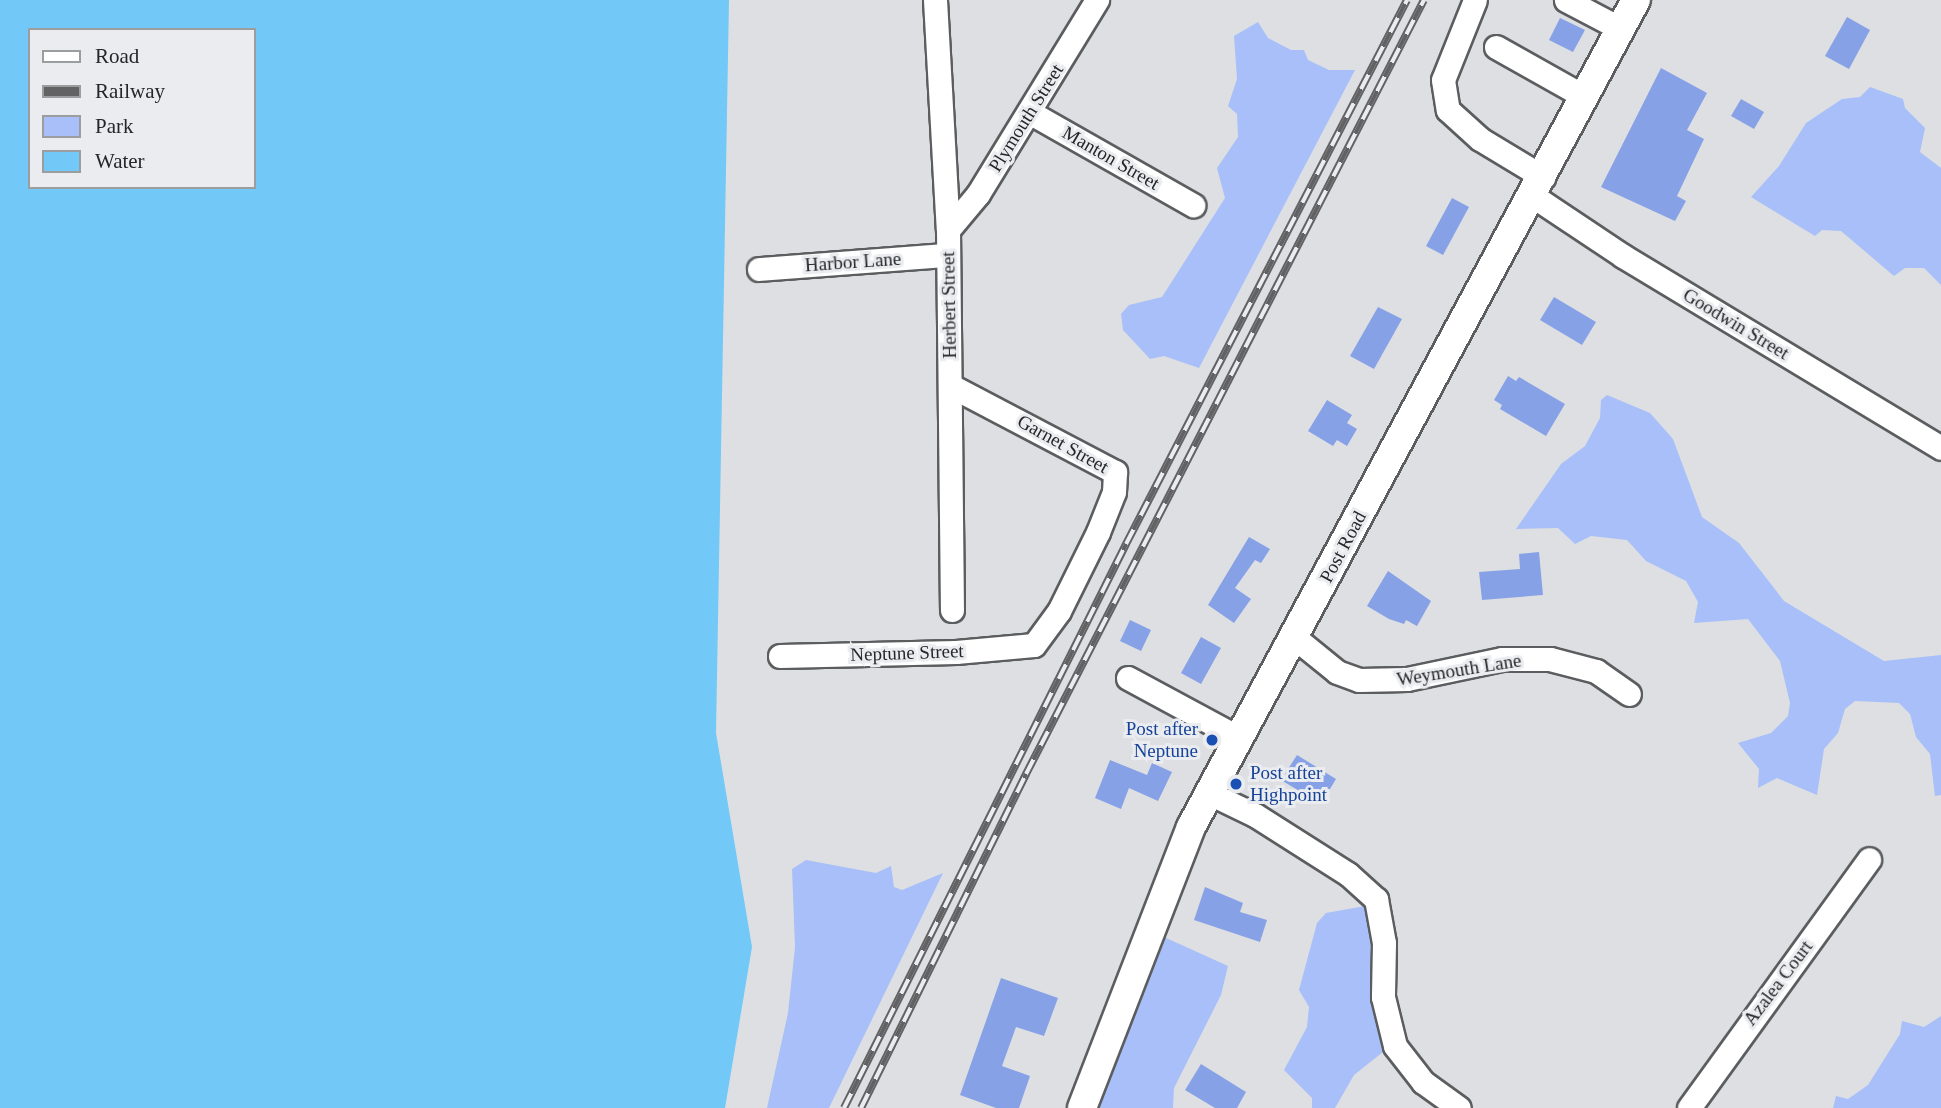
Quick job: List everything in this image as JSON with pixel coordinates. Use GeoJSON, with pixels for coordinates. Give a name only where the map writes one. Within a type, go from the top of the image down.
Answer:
{"type":"FeatureCollection","features":[{"type":"Feature","properties":{"kind":"main road","name":"Post Road"},"geometry":{"type":"LineString","coordinates":[[1082,1108],[1209,793],[1538,187],[1636,0]]}},
{"type":"Feature","properties":{"kind":"street","name":"Herbert Street"},"geometry":{"type":"LineString","coordinates":[[935,0],[948,230],[946,255],[951,386],[952,610]]}},
{"type":"Feature","properties":{"kind":"street","name":"Plymouth Street"},"geometry":{"type":"LineString","coordinates":[[948,230],[978,194],[1097,0]]}},
{"type":"Feature","properties":{"kind":"street","name":"Goodwin Street"},"geometry":{"type":"LineString","coordinates":[[1475,0],[1443,80],[1448,110],[1623,256],[1941,448]]}},
{"type":"Feature","properties":{"kind":"street"},"geometry":{"type":"LineString","coordinates":[[1566,0],[1621,29]]}},
{"type":"Feature","properties":{"kind":"street"},"geometry":{"type":"LineString","coordinates":[[1496,47],[1585,97]]}},
{"type":"Feature","properties":{"kind":"street","name":"Manton Street"},"geometry":{"type":"LineString","coordinates":[[1029,112],[1193,205]]}},
{"type":"Feature","properties":{"kind":"street","name":"Harbor Lane"},"geometry":{"type":"LineString","coordinates":[[760,269],[946,255]]}},
{"type":"Feature","properties":{"kind":"street","name":"Garnet Street"},"geometry":{"type":"LineString","coordinates":[[951,386],[1115,472],[1114,492],[1098,531],[1059,611],[1034,645]]}},
{"type":"Feature","properties":{"kind":"street","name":"Weymouth Lane"},"geometry":{"type":"LineString","coordinates":[[1294,637],[1337,672],[1359,680],[1407,679],[1502,659],[1550,659],[1596,671],[1629,694]]}},
{"type":"Feature","properties":{"kind":"street","name":"Neptune Street"},"geometry":{"type":"LineString","coordinates":[[780,656],[957,652],[1034,645]]}},
{"type":"Feature","properties":{"kind":"street"},"geometry":{"type":"LineString","coordinates":[[1128,678],[1239,738]]}},
{"type":"Feature","properties":{"kind":"street"},"geometry":{"type":"LineString","coordinates":[[1209,793],[1255,815],[1349,874],[1376,899],[1384,943],[1383,997],[1395,1046],[1423,1082],[1459,1108]]}},
{"type":"Feature","properties":{"kind":"street","name":"Azalea Court"},"geometry":{"type":"LineString","coordinates":[[1689,1108],[1869,859]]}},
{"type":"Feature","properties":{"kind":"green space"},"geometry":{"type":"Polygon","coordinates":[[[1258,22],[1268,38],[1291,50],[1304,50],[1308,60],[1329,70],[1355,70],[1199,368],[1164,356],[1150,359],[1123,330],[1121,314],[1129,305],[1162,297],[1225,198],[1217,168],[1238,137],[1237,114],[1228,106],[1237,79],[1234,36],[1258,22]]]}},
{"type":"Feature","properties":{"kind":"green space"},"geometry":{"type":"Polygon","coordinates":[[[1870,87],[1903,99],[1905,108],[1925,128],[1920,152],[1941,168],[1941,285],[1924,268],[1905,268],[1894,276],[1841,231],[1822,230],[1815,236],[1751,197],[1779,166],[1806,123],[1842,99],[1860,97],[1870,87]]]}},
{"type":"Feature","properties":{"kind":"green space"},"geometry":{"type":"Polygon","coordinates":[[[1607,395],[1650,413],[1673,439],[1702,517],[1739,543],[1784,601],[1884,661],[1941,655],[1941,795],[1935,796],[1930,754],[1916,737],[1910,714],[1899,703],[1855,701],[1845,709],[1838,733],[1824,749],[1817,795],[1777,778],[1758,788],[1759,769],[1738,743],[1771,733],[1788,716],[1790,703],[1780,661],[1748,619],[1694,623],[1698,602],[1686,581],[1646,561],[1627,540],[1591,536],[1575,544],[1558,528],[1516,529],[1561,464],[1585,446],[1600,418],[1601,400],[1607,395]]]}},
{"type":"Feature","properties":{"kind":"green space"},"geometry":{"type":"Polygon","coordinates":[[[806,860],[876,873],[891,866],[894,887],[902,890],[943,873],[829,1108],[767,1108],[788,1013],[795,947],[792,869],[806,860]]]}},
{"type":"Feature","properties":{"kind":"green space"},"geometry":{"type":"Polygon","coordinates":[[[1371,905],[1393,1044],[1354,1075],[1335,1108],[1312,1108],[1312,1098],[1284,1070],[1307,1027],[1309,1007],[1299,990],[1317,923],[1326,913],[1371,905]]]}},
{"type":"Feature","properties":{"kind":"green space"},"geometry":{"type":"Polygon","coordinates":[[[1153,932],[1228,966],[1221,995],[1174,1088],[1173,1108],[1083,1108],[1153,932]]]}},
{"type":"Feature","properties":{"kind":"green space"},"geometry":{"type":"Polygon","coordinates":[[[1941,1016],[1941,1108],[1833,1108],[1836,1096],[1848,1099],[1868,1085],[1900,1034],[1902,1021],[1924,1027],[1941,1016]]]}},
{"type":"Feature","properties":{"kind":"water"},"geometry":{"type":"Polygon","coordinates":[[[0,0],[729,0],[716,733],[752,947],[725,1108],[0,1108],[0,0]]]}},
{"type":"Feature","properties":{"kind":"building"},"geometry":{"type":"Polygon","coordinates":[[[1847,17],[1870,30],[1849,69],[1825,56],[1847,17]]]}},
{"type":"Feature","properties":{"kind":"building"},"geometry":{"type":"Polygon","coordinates":[[[1560,18],[1585,30],[1573,52],[1549,40],[1560,18]]]}},
{"type":"Feature","properties":{"kind":"building"},"geometry":{"type":"Polygon","coordinates":[[[1661,68],[1707,93],[1687,130],[1704,139],[1677,196],[1686,201],[1675,221],[1601,187],[1661,68]]]}},
{"type":"Feature","properties":{"kind":"building"},"geometry":{"type":"Polygon","coordinates":[[[1741,99],[1764,112],[1754,129],[1731,116],[1741,99]]]}},
{"type":"Feature","properties":{"kind":"building"},"geometry":{"type":"Polygon","coordinates":[[[1452,198],[1469,207],[1443,255],[1426,246],[1452,198]]]}},
{"type":"Feature","properties":{"kind":"building"},"geometry":{"type":"Polygon","coordinates":[[[1554,297],[1596,322],[1582,345],[1540,320],[1554,297]]]}},
{"type":"Feature","properties":{"kind":"building"},"geometry":{"type":"Polygon","coordinates":[[[1378,307],[1402,319],[1374,369],[1350,356],[1378,307]]]}},
{"type":"Feature","properties":{"kind":"building"},"geometry":{"type":"Polygon","coordinates":[[[1508,376],[1516,381],[1519,377],[1565,404],[1546,436],[1500,409],[1502,405],[1494,400],[1508,376]]]}},
{"type":"Feature","properties":{"kind":"building"},"geometry":{"type":"Polygon","coordinates":[[[1327,400],[1352,415],[1347,423],[1357,429],[1347,446],[1337,440],[1333,446],[1308,431],[1327,400]]]}},
{"type":"Feature","properties":{"kind":"building"},"geometry":{"type":"Polygon","coordinates":[[[1249,537],[1270,549],[1261,563],[1255,560],[1235,588],[1251,599],[1234,623],[1208,605],[1249,537]]]}},
{"type":"Feature","properties":{"kind":"building"},"geometry":{"type":"Polygon","coordinates":[[[1539,552],[1543,595],[1482,600],[1479,572],[1520,569],[1519,554],[1539,552]]]}},
{"type":"Feature","properties":{"kind":"building"},"geometry":{"type":"Polygon","coordinates":[[[1388,571],[1431,601],[1417,626],[1406,620],[1404,624],[1389,619],[1367,606],[1388,571]]]}},
{"type":"Feature","properties":{"kind":"building"},"geometry":{"type":"Polygon","coordinates":[[[1130,620],[1151,630],[1141,651],[1120,641],[1130,620]]]}},
{"type":"Feature","properties":{"kind":"building"},"geometry":{"type":"Polygon","coordinates":[[[1201,637],[1221,648],[1201,684],[1181,673],[1201,637]]]}},
{"type":"Feature","properties":{"kind":"building"},"geometry":{"type":"Polygon","coordinates":[[[1297,755],[1336,779],[1321,804],[1281,780],[1297,755]]]}},
{"type":"Feature","properties":{"kind":"building"},"geometry":{"type":"Polygon","coordinates":[[[1110,760],[1147,775],[1152,763],[1172,772],[1158,801],[1129,788],[1121,809],[1095,798],[1110,760]]]}},
{"type":"Feature","properties":{"kind":"building"},"geometry":{"type":"Polygon","coordinates":[[[1205,887],[1243,903],[1240,912],[1267,920],[1260,942],[1194,920],[1205,887]]]}},
{"type":"Feature","properties":{"kind":"building"},"geometry":{"type":"Polygon","coordinates":[[[1001,978],[1058,998],[1044,1036],[1016,1027],[1002,1066],[1030,1076],[1019,1108],[996,1108],[960,1095],[1001,978]]]}},
{"type":"Feature","properties":{"kind":"building"},"geometry":{"type":"Polygon","coordinates":[[[1201,1064],[1246,1092],[1237,1108],[1215,1108],[1185,1090],[1201,1064]]]}},
{"type":"Feature","properties":{"kind":"railway"},"geometry":{"type":"LineString","coordinates":[[844,1108],[1126,544],[1407,0]]}},
{"type":"Feature","properties":{"kind":"railway"},"geometry":{"type":"LineString","coordinates":[[861,1108],[1026,774],[1424,0]]}},
{"type":"Feature","properties":{"kind":"place","name":"Post after Neptune"},"geometry":{"type":"Point","coordinates":[1212,740]}},
{"type":"Feature","properties":{"kind":"place","name":"Post after Highpoint"},"geometry":{"type":"Point","coordinates":[1236,784]}}]}
